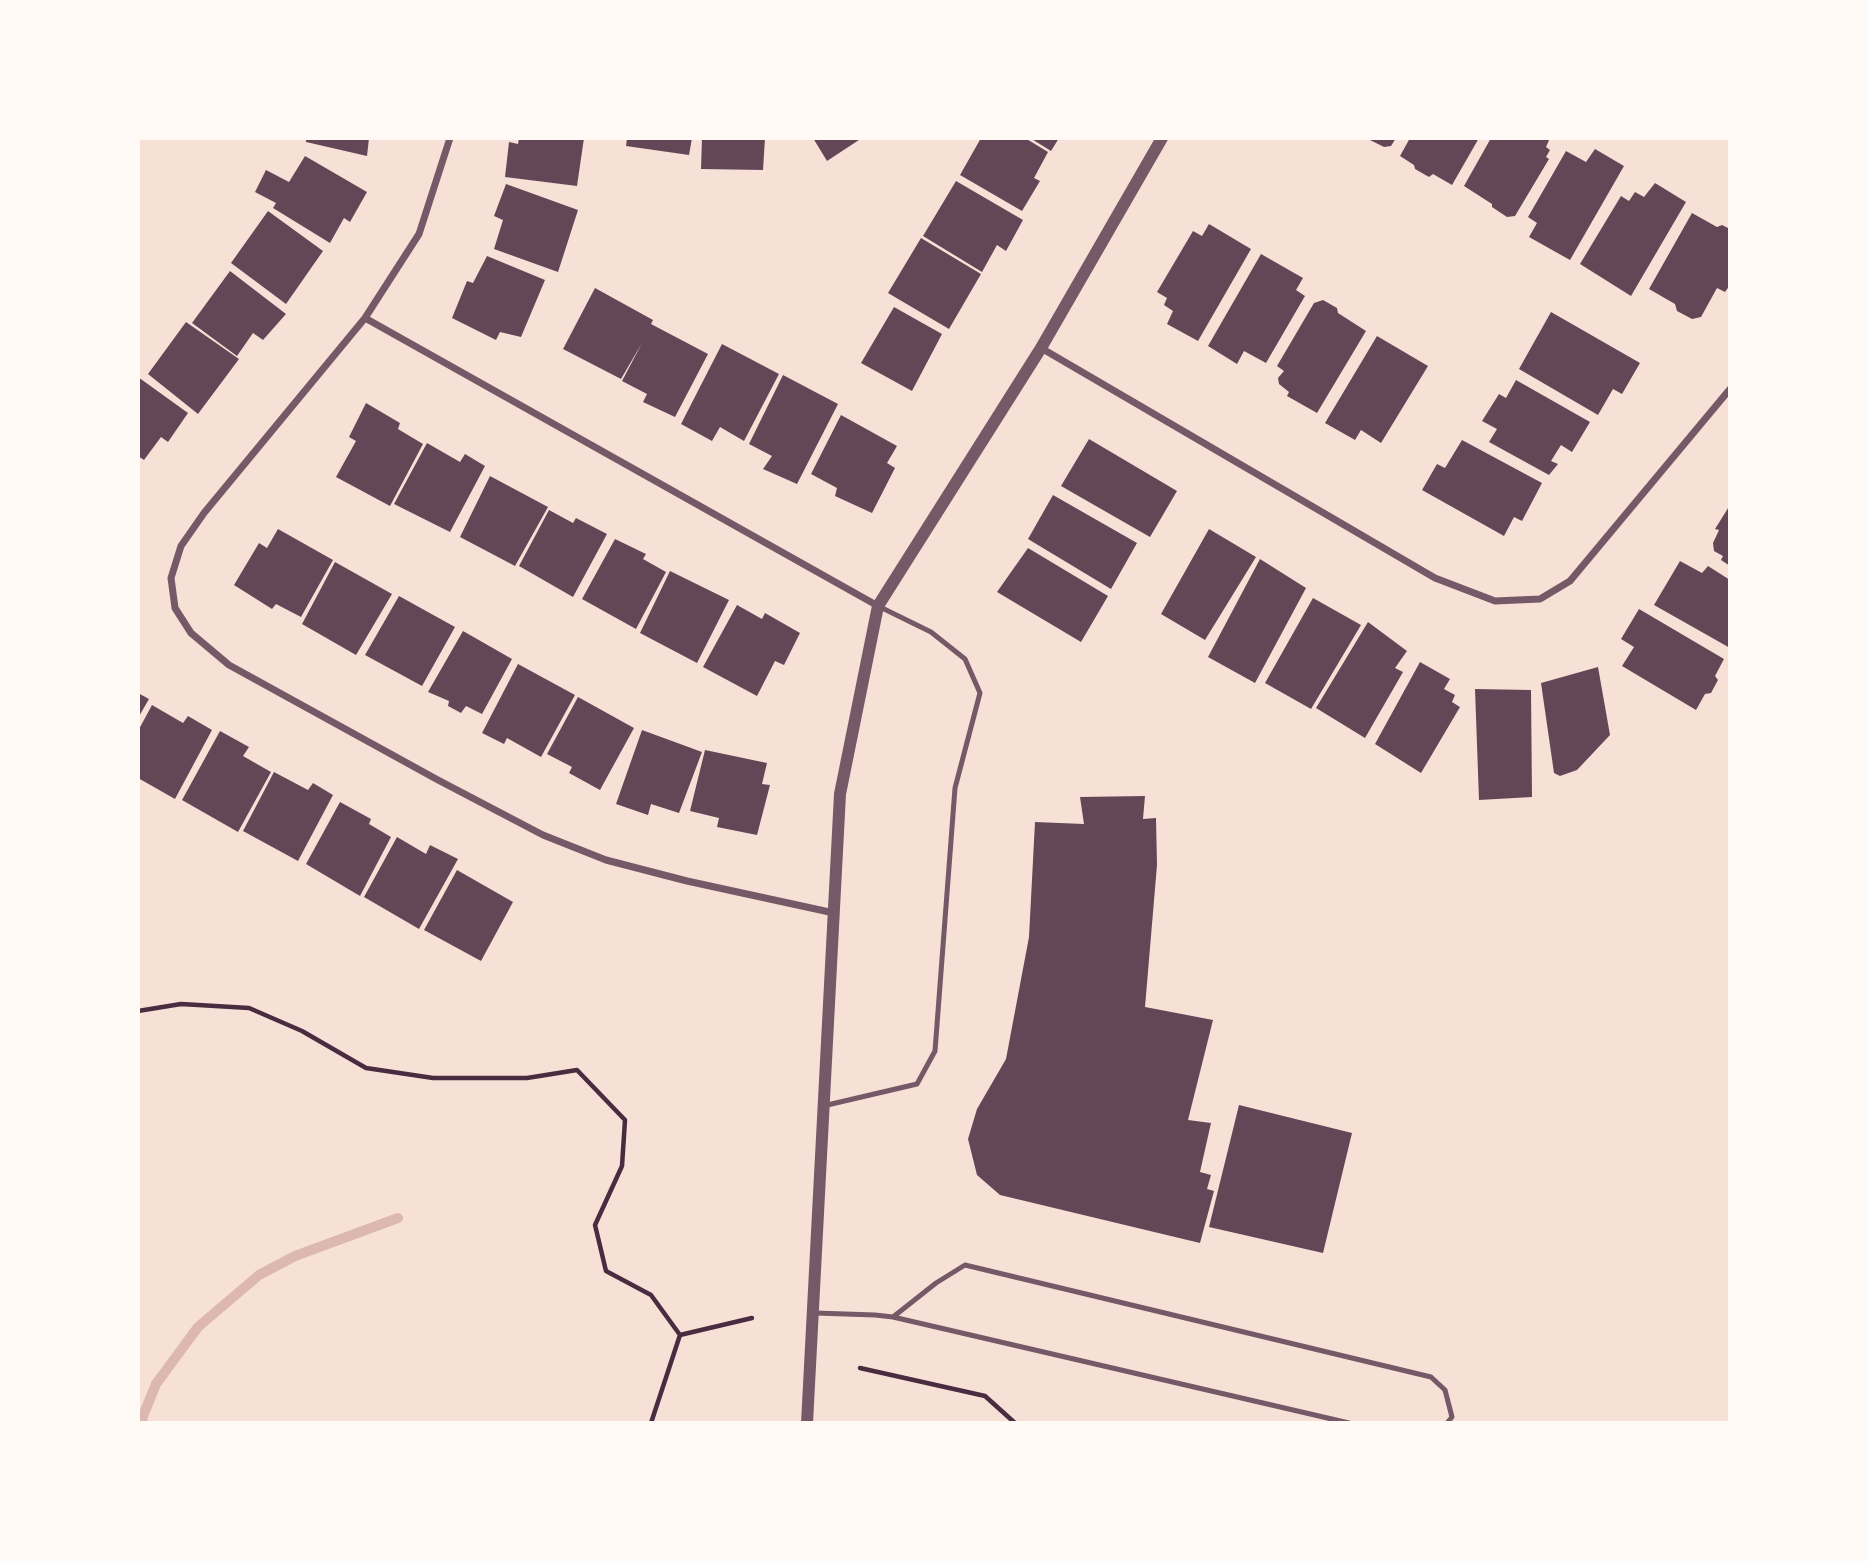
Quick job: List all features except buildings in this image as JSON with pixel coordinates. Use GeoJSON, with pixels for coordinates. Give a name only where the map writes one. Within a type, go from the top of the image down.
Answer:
{"type":"FeatureCollection","features":[{"type":"Feature","properties":{"kind":"street"},"geometry":{"type":"LineString","coordinates":[[450,138],[419,234],[365,318],[204,513],[181,547],[171,578],[176,608],[191,633],[229,665],[543,835],[606,860],[834,913]]}},
{"type":"Feature","properties":{"kind":"street"},"geometry":{"type":"LineString","coordinates":[[807,1423],[841,794],[878,606],[1041,348],[1162,138]]}},
{"type":"Feature","properties":{"kind":"street"},"geometry":{"type":"LineString","coordinates":[[365,318],[878,606]]}},
{"type":"Feature","properties":{"kind":"street"},"geometry":{"type":"LineString","coordinates":[[1041,348],[1435,578],[1495,601],[1540,599],[1570,581],[1730,389]]}},
{"type":"Feature","properties":{"kind":"lane"},"geometry":{"type":"LineString","coordinates":[[823,1106],[917,1084],[935,1051],[955,788],[980,693],[965,659],[931,632],[878,606]]}},
{"type":"Feature","properties":{"kind":"lane"},"geometry":{"type":"LineString","coordinates":[[893,1317],[936,1283],[965,1265],[1431,1377],[1445,1390],[1452,1417],[1447,1423]]}},
{"type":"Feature","properties":{"kind":"lane"},"geometry":{"type":"LineString","coordinates":[[812,1312],[893,1317],[1349,1423]]}},
{"type":"Feature","properties":{"kind":"path"},"geometry":{"type":"LineString","coordinates":[[138,1011],[181,1004],[249,1009],[302,1031],[366,1068],[433,1078],[527,1078],[577,1070],[625,1120],[622,1166],[595,1225],[606,1271],[651,1295],[680,1335]]}},
{"type":"Feature","properties":{"kind":"path"},"geometry":{"type":"LineString","coordinates":[[680,1335],[752,1318]]}},
{"type":"Feature","properties":{"kind":"path"},"geometry":{"type":"LineString","coordinates":[[651,1423],[680,1335]]}},
{"type":"Feature","properties":{"kind":"path"},"geometry":{"type":"LineString","coordinates":[[860,1368],[985,1396],[1015,1423]]}},
{"type":"Feature","properties":{"kind":"waterway"},"geometry":{"type":"LineString","coordinates":[[142,1423],[156,1384],[198,1327],[259,1275],[295,1256],[398,1218]]}}]}
